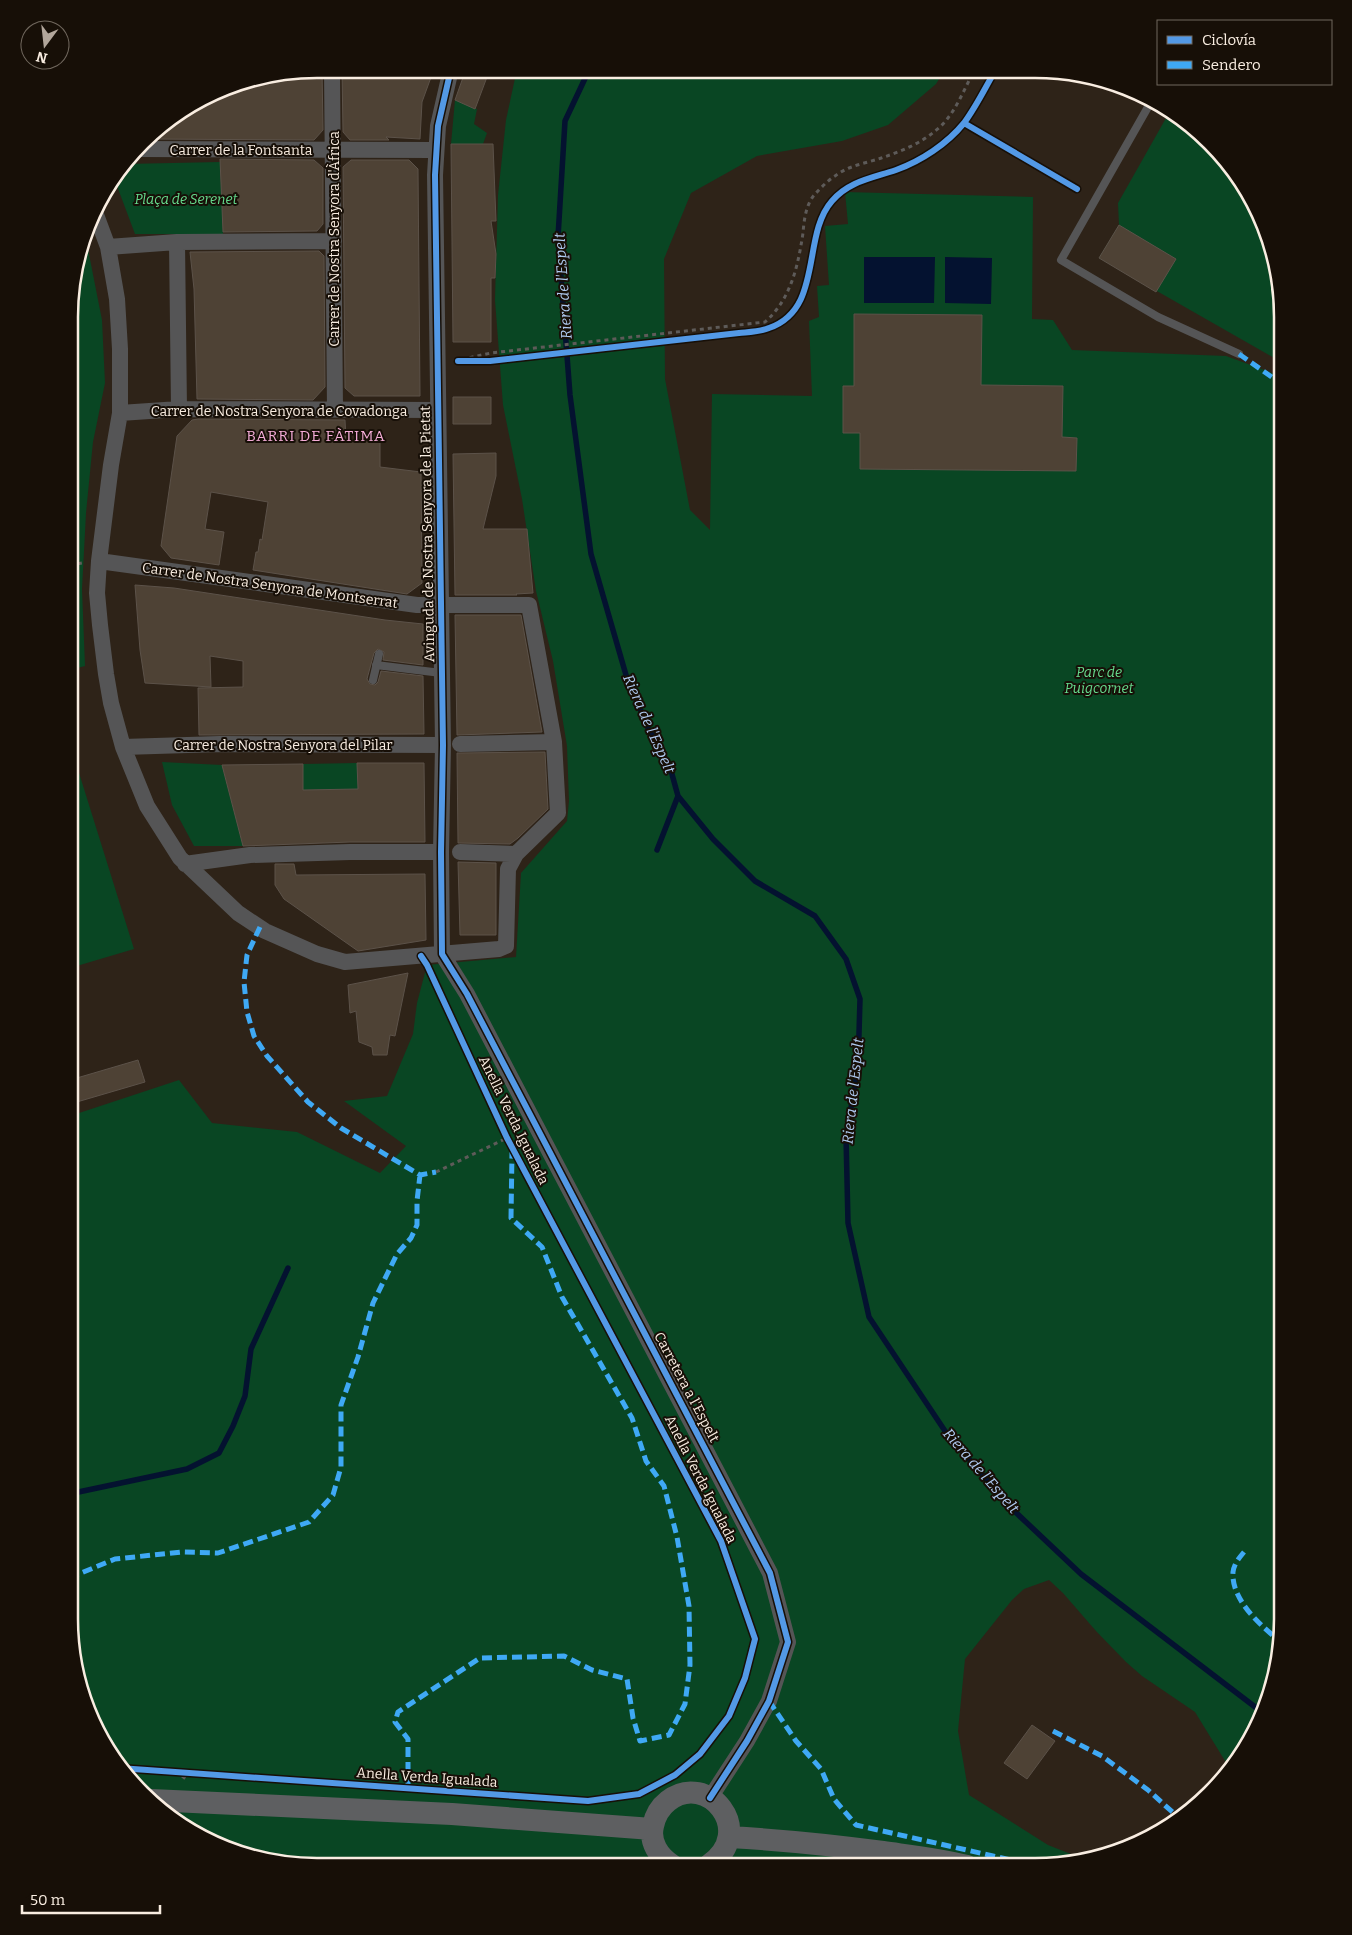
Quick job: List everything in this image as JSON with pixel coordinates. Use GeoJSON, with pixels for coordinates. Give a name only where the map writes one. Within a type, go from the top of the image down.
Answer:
{"type":"FeatureCollection","features":[{"type":"Feature","properties":{"kind":"street","name":"Carrer de Nostra Senyora d'Àfrica"},"geometry":{"type":"LineString","coordinates":[[332,78],[334,409]]}},
{"type":"Feature","properties":{"kind":"street","name":"Avinguda de Nostra Senyora de la Pietat"},"geometry":{"type":"LineString","coordinates":[[442,954],[440,852],[443,744],[435,150],[438,126],[449,78]]}},
{"type":"Feature","properties":{"kind":"street","name":"Carrer de la Fontsanta"},"geometry":{"type":"LineString","coordinates":[[146,150],[435,150]]}},
{"type":"Feature","properties":{"kind":"street"},"geometry":{"type":"LineString","coordinates":[[98,220],[108,247],[117,299],[120,349],[120,413],[110,465],[97,593],[106,674],[123,747],[146,806],[185,864],[238,913],[265,931],[317,954],[345,962],[499,949],[506,946],[508,869],[516,854],[558,813],[554,742],[460,744]]}},
{"type":"Feature","properties":{"kind":"street"},"geometry":{"type":"LineString","coordinates":[[108,247],[177,242],[334,241]]}},
{"type":"Feature","properties":{"kind":"street"},"geometry":{"type":"LineString","coordinates":[[177,242],[179,409]]}},
{"type":"Feature","properties":{"kind":"street","name":"Carrer de Nostra Senyora de Covadonga"},"geometry":{"type":"LineString","coordinates":[[120,413],[179,409],[438,410]]}},
{"type":"Feature","properties":{"kind":"street","name":"Carrer de Nostra Senyora de Montserrat"},"geometry":{"type":"LineString","coordinates":[[99,561],[417,605],[529,605],[554,742]]}},
{"type":"Feature","properties":{"kind":"street","name":"Carrer de Nostra Senyora del Pilar"},"geometry":{"type":"LineString","coordinates":[[123,747],[220,744],[443,744]]}},
{"type":"Feature","properties":{"kind":"street"},"geometry":{"type":"LineString","coordinates":[[185,864],[250,855],[440,852]]}},
{"type":"Feature","properties":{"kind":"street"},"geometry":{"type":"LineString","coordinates":[[460,852],[516,854]]}},
{"type":"Feature","properties":{"kind":"street","name":"Carretera a l'Espelt"},"geometry":{"type":"LineString","coordinates":[[442,954],[467,994],[770,1573],[788,1642],[769,1701],[710,1798]]}},
{"type":"Feature","properties":{"kind":"street"},"geometry":{"type":"LineString","coordinates":[[663,1858],[654,1845],[652,1829],[655,1816],[662,1806],[672,1798],[684,1793],[698,1794],[710,1798],[722,1808],[727,1817],[729,1837],[726,1849],[719,1858]]}},
{"type":"Feature","properties":{"kind":"street"},"geometry":{"type":"LineString","coordinates":[[162,1801],[452,1814],[652,1829]]}},
{"type":"Feature","properties":{"kind":"street"},"geometry":{"type":"LineString","coordinates":[[729,1837],[788,1840],[929,1858]]}},
{"type":"Feature","properties":{"kind":"street"},"geometry":{"type":"LineString","coordinates":[[851,1848],[883,1858]]}},
{"type":"Feature","properties":{"kind":"lane"},"geometry":{"type":"LineString","coordinates":[[1148,106],[1061,260],[1158,317],[1239,354]]}},
{"type":"Feature","properties":{"kind":"lane"},"geometry":{"type":"LineString","coordinates":[[374,680],[378,654]]}},
{"type":"Feature","properties":{"kind":"lane"},"geometry":{"type":"LineString","coordinates":[[376,665],[441,673]]}},
{"type":"Feature","properties":{"kind":"path"},"geometry":{"type":"LineString","coordinates":[[458,361],[491,353],[765,322],[784,301],[791,287],[805,215],[813,196],[835,175],[911,146],[936,131],[950,116],[970,78]]}},
{"type":"Feature","properties":{"kind":"path"},"geometry":{"type":"LineString","coordinates":[[754,331],[769,328]]}},
{"type":"Feature","properties":{"kind":"path"},"geometry":{"type":"LineString","coordinates":[[437,361],[490,360],[548,354]]}},
{"type":"Feature","properties":{"kind":"path"},"geometry":{"type":"LineString","coordinates":[[436,1172],[508,1140]]}},
{"type":"Feature","properties":{"kind":"path"},"geometry":{"type":"LineString","coordinates":[[167,1771],[191,1772]]}},
{"type":"Feature","properties":{"kind":"green space","name":"Parc de Puigcornet"},"geometry":{"type":"Polygon","coordinates":[[[515,78],[940,78],[936,84],[888,125],[842,141],[757,156],[691,193],[664,259],[665,379],[690,510],[710,530],[712,394],[812,396],[809,321],[819,317],[817,286],[829,285],[825,226],[848,224],[845,192],[1033,197],[1032,319],[1053,320],[1072,350],[1226,356],[1274,374],[1274,1634],[1270,1665],[1262,1695],[1250,1724],[1226,1763],[1195,1712],[1142,1676],[1126,1662],[1049,1580],[1024,1589],[1012,1600],[965,1659],[958,1731],[969,1795],[1048,1845],[1072,1854],[1035,1858],[317,1858],[270,1853],[240,1845],[211,1833],[184,1817],[159,1798],[137,1776],[118,1751],[102,1724],[90,1695],[82,1665],[78,1634],[78,1113],[179,1080],[212,1123],[297,1132],[380,1173],[406,1146],[344,1101],[387,1096],[413,1034],[417,1003],[427,965],[516,957],[521,873],[567,821],[569,801],[567,746],[553,661],[536,591],[522,499],[503,405],[495,300],[498,195],[506,120],[515,78]]]}},
{"type":"Feature","properties":{"kind":"green space"},"geometry":{"type":"Polygon","coordinates":[[[455,100],[477,109],[474,124],[487,133],[483,144],[451,144],[455,100]]]}},
{"type":"Feature","properties":{"kind":"green space"},"geometry":{"type":"Polygon","coordinates":[[[1167,117],[1193,137],[1215,159],[1234,184],[1250,211],[1262,240],[1270,270],[1274,301],[1274,358],[1099,258],[1119,225],[1118,203],[1167,117]]]}},
{"type":"Feature","properties":{"kind":"green space","name":"Plaça de Serenet"},"geometry":{"type":"Polygon","coordinates":[[[220,162],[223,234],[135,234],[117,186],[133,164],[220,162]]]}},
{"type":"Feature","properties":{"kind":"green space"},"geometry":{"type":"Polygon","coordinates":[[[88,248],[102,320],[105,383],[93,442],[86,513],[82,589],[85,666],[78,668],[78,301],[82,270],[88,248]]]}},
{"type":"Feature","properties":{"kind":"green space"},"geometry":{"type":"Polygon","coordinates":[[[162,762],[222,765],[243,846],[194,846],[172,805],[162,762]]]}},
{"type":"Feature","properties":{"kind":"green space"},"geometry":{"type":"Polygon","coordinates":[[[357,763],[358,789],[303,790],[303,764],[357,763]]]}},
{"type":"Feature","properties":{"kind":"green space"},"geometry":{"type":"Polygon","coordinates":[[[78,770],[134,949],[78,966],[78,770]]]}},
{"type":"Feature","properties":{"kind":"water"},"geometry":{"type":"Polygon","coordinates":[[[864,257],[935,257],[934,303],[864,303],[864,257]]]}},
{"type":"Feature","properties":{"kind":"water"},"geometry":{"type":"Polygon","coordinates":[[[945,257],[992,258],[991,304],[945,303],[945,257]]]}},
{"type":"Feature","properties":{"kind":"building"},"geometry":{"type":"Polygon","coordinates":[[[301,78],[322,78],[323,130],[314,140],[157,139],[171,127],[197,110],[240,90],[270,82],[301,78]]]}},
{"type":"Feature","properties":{"kind":"building"},"geometry":{"type":"Polygon","coordinates":[[[342,78],[431,78],[422,102],[420,139],[386,137],[389,140],[350,140],[343,132],[342,78]]]}},
{"type":"Feature","properties":{"kind":"building"},"geometry":{"type":"Polygon","coordinates":[[[463,78],[487,78],[475,109],[455,100],[463,78]]]}},
{"type":"Feature","properties":{"kind":"building"},"geometry":{"type":"Polygon","coordinates":[[[451,144],[493,144],[496,221],[491,221],[496,254],[495,278],[491,278],[491,342],[453,342],[451,144]]]}},
{"type":"Feature","properties":{"kind":"building"},"geometry":{"type":"Polygon","coordinates":[[[220,159],[314,160],[323,168],[323,224],[317,231],[223,232],[220,159]]]}},
{"type":"Feature","properties":{"kind":"building"},"geometry":{"type":"Polygon","coordinates":[[[351,160],[409,160],[418,169],[420,396],[354,396],[345,388],[343,167],[351,160]]]}},
{"type":"Feature","properties":{"kind":"building"},"geometry":{"type":"Polygon","coordinates":[[[1119,225],[1176,259],[1156,292],[1099,258],[1119,225]]]}},
{"type":"Feature","properties":{"kind":"building"},"geometry":{"type":"Polygon","coordinates":[[[319,251],[324,256],[325,387],[313,400],[197,399],[194,289],[190,252],[319,251]]]}},
{"type":"Feature","properties":{"kind":"building"},"geometry":{"type":"Polygon","coordinates":[[[854,314],[982,315],[981,385],[1063,386],[1062,437],[1077,438],[1076,471],[860,469],[860,433],[843,433],[843,386],[854,386],[854,314]]]}},
{"type":"Feature","properties":{"kind":"building"},"geometry":{"type":"Polygon","coordinates":[[[453,397],[491,397],[491,424],[453,424],[453,397]]]}},
{"type":"Feature","properties":{"kind":"building"},"geometry":{"type":"Polygon","coordinates":[[[192,420],[345,420],[346,440],[380,440],[380,467],[421,472],[422,583],[407,594],[253,570],[256,552],[258,552],[260,539],[262,540],[268,502],[211,492],[205,529],[224,532],[219,565],[171,558],[161,546],[177,436],[192,420]]]}},
{"type":"Feature","properties":{"kind":"building"},"geometry":{"type":"Polygon","coordinates":[[[496,453],[496,476],[483,529],[527,529],[533,593],[517,595],[455,595],[453,454],[496,453]]]}},
{"type":"Feature","properties":{"kind":"building"},"geometry":{"type":"Polygon","coordinates":[[[135,585],[174,588],[423,624],[423,665],[383,660],[384,652],[378,649],[374,653],[367,679],[370,684],[375,685],[378,682],[381,671],[423,676],[424,734],[199,735],[198,688],[243,687],[243,661],[210,656],[211,687],[145,683],[140,650],[135,585]]]}},
{"type":"Feature","properties":{"kind":"building"},"geometry":{"type":"Polygon","coordinates":[[[455,615],[521,615],[542,732],[457,735],[455,615]]]}},
{"type":"Feature","properties":{"kind":"building"},"geometry":{"type":"Polygon","coordinates":[[[545,752],[548,809],[510,844],[458,843],[457,753],[545,752]]]}},
{"type":"Feature","properties":{"kind":"building"},"geometry":{"type":"Polygon","coordinates":[[[357,763],[424,763],[425,842],[350,842],[243,846],[222,765],[303,764],[303,790],[358,789],[357,763]]]}},
{"type":"Feature","properties":{"kind":"building"},"geometry":{"type":"Polygon","coordinates":[[[458,862],[496,863],[496,935],[460,935],[458,862]]]}},
{"type":"Feature","properties":{"kind":"building"},"geometry":{"type":"Polygon","coordinates":[[[275,864],[294,864],[296,875],[425,874],[426,940],[358,951],[284,899],[275,885],[275,864]]]}},
{"type":"Feature","properties":{"kind":"building"},"geometry":{"type":"Polygon","coordinates":[[[408,973],[395,1036],[390,1035],[387,1055],[373,1055],[372,1047],[359,1042],[356,1011],[350,1013],[348,985],[408,973]]]}},
{"type":"Feature","properties":{"kind":"building"},"geometry":{"type":"Polygon","coordinates":[[[138,1060],[145,1082],[78,1102],[78,1078],[138,1060]]]}},
{"type":"Feature","properties":{"kind":"building"},"geometry":{"type":"Polygon","coordinates":[[[1032,1725],[1055,1741],[1027,1779],[1004,1763],[1032,1725]]]}},
{"type":"Feature","properties":{"kind":"waterway","name":"Riera de l'Espelt"},"geometry":{"type":"LineString","coordinates":[[585,78],[565,121],[558,237],[570,395],[591,554],[626,675],[648,728],[670,767],[678,796],[713,839],[755,881],[815,916],[846,959],[860,999],[858,1068],[846,1136],[848,1223],[869,1317],[945,1431],[1009,1506],[1081,1574],[1257,1708]]}},
{"type":"Feature","properties":{"kind":"waterway"},"geometry":{"type":"LineString","coordinates":[[657,850],[678,796]]}},
{"type":"Feature","properties":{"kind":"waterway"},"geometry":{"type":"LineString","coordinates":[[78,1492],[187,1469],[219,1453],[233,1426],[245,1396],[251,1349],[288,1268]]}},
{"type":"Feature","properties":{"kind":"marked path"},"geometry":{"type":"LineString","coordinates":[[1239,354],[1274,379]]}},
{"type":"Feature","properties":{"kind":"marked path"},"geometry":{"type":"LineString","coordinates":[[260,927],[247,955],[244,982],[247,1012],[254,1036],[267,1056],[308,1102],[341,1128],[420,1175],[436,1172]]}},
{"type":"Feature","properties":{"kind":"marked path"},"geometry":{"type":"LineString","coordinates":[[408,1787],[408,1739],[395,1722],[398,1712],[480,1658],[564,1656],[592,1670],[627,1679],[633,1718],[640,1741],[669,1735],[685,1704],[690,1665],[689,1606],[677,1537],[664,1486],[646,1461],[632,1418],[562,1297],[542,1247],[511,1218],[512,1152]]}},
{"type":"Feature","properties":{"kind":"marked path"},"geometry":{"type":"LineString","coordinates":[[78,1574],[115,1559],[182,1552],[218,1553],[309,1522],[333,1495],[341,1467],[341,1405],[358,1357],[373,1303],[397,1254],[411,1238],[417,1225],[420,1175]]}},
{"type":"Feature","properties":{"kind":"marked path"},"geometry":{"type":"LineString","coordinates":[[1244,1552],[1233,1572],[1237,1592],[1249,1612],[1274,1636]]}},
{"type":"Feature","properties":{"kind":"marked path"},"geometry":{"type":"LineString","coordinates":[[769,1701],[796,1741],[821,1769],[834,1799],[856,1825],[1002,1858]]}},
{"type":"Feature","properties":{"kind":"marked path"},"geometry":{"type":"LineString","coordinates":[[1053,1731],[1102,1756],[1148,1790],[1174,1813]]}},
{"type":"Feature","properties":{"kind":"cycle path","name":"Anella Verda Igualada"},"geometry":{"type":"LineString","coordinates":[[449,78],[438,126],[435,175],[443,745],[442,954],[467,994],[770,1573],[788,1642],[769,1701],[747,1741],[710,1798]]}},
{"type":"Feature","properties":{"kind":"cycle path"},"geometry":{"type":"LineString","coordinates":[[458,361],[490,361],[754,332],[769,328],[786,319],[798,305],[805,289],[817,233],[823,216],[832,201],[846,189],[862,181],[905,166],[924,157],[942,145],[964,123],[991,78]]}},
{"type":"Feature","properties":{"kind":"cycle path"},"geometry":{"type":"LineString","coordinates":[[964,123],[1077,189]]}},
{"type":"Feature","properties":{"kind":"cycle path","name":"Anella Verda Igualada"},"geometry":{"type":"LineString","coordinates":[[131,1769],[588,1801],[639,1794],[675,1775],[700,1754],[729,1716],[745,1678],[755,1639],[721,1541],[507,1138],[427,965],[421,956]]}},
{"type":"Feature","properties":{"kind":"district","name":"BARRI DE FÀTIMA"},"geometry":{"type":"Point","coordinates":[316,436]}}]}
